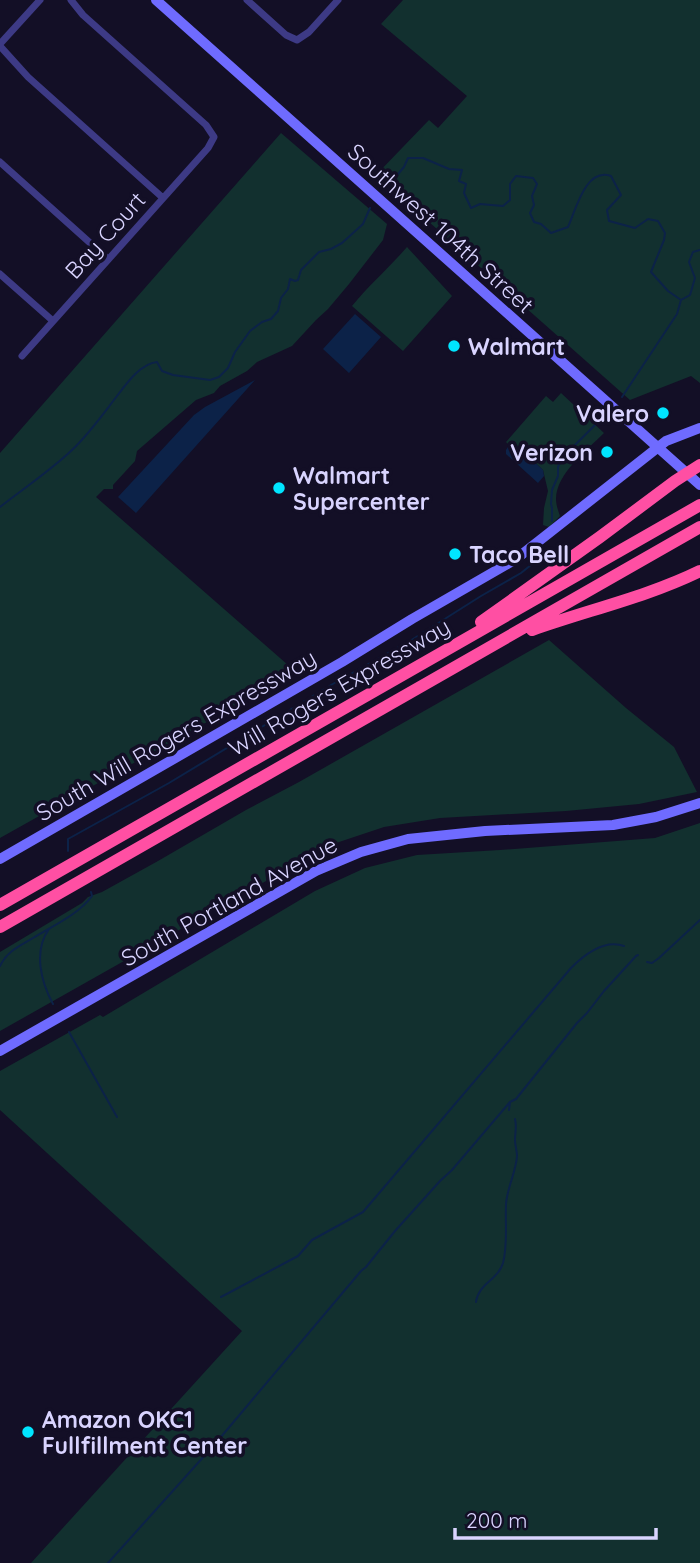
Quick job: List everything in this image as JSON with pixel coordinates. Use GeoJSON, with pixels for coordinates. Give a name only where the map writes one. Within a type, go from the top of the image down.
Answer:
{"type":"FeatureCollection","features":[{"type":"Feature","properties":{"kind":"highway"},"geometry":{"type":"LineString","coordinates":[[431,659],[700,466]]}},
{"type":"Feature","properties":{"kind":"highway","name":"Will Rogers Expressway"},"geometry":{"type":"LineString","coordinates":[[0,905],[696,507]]}},
{"type":"Feature","properties":{"kind":"highway","name":"Will Rogers Expressway"},"geometry":{"type":"LineString","coordinates":[[0,927],[700,527]]}},
{"type":"Feature","properties":{"kind":"highway"},"geometry":{"type":"LineString","coordinates":[[499,642],[636,596],[700,571]]}},
{"type":"Feature","properties":{"kind":"main road","name":"Southwest 104th Street"},"geometry":{"type":"LineString","coordinates":[[156,0],[700,485]]}},
{"type":"Feature","properties":{"kind":"main road"},"geometry":{"type":"LineString","coordinates":[[658,447],[666,441],[700,428]]}},
{"type":"Feature","properties":{"kind":"main road","name":"South Will Rogers Expressway"},"geometry":{"type":"LineString","coordinates":[[0,859],[516,559],[658,447]]}},
{"type":"Feature","properties":{"kind":"main road","name":"South Portland Avenue"},"geometry":{"type":"LineString","coordinates":[[0,1051],[316,871],[360,852],[408,839],[485,831],[612,825],[656,817],[700,803]]}},
{"type":"Feature","properties":{"kind":"street"},"geometry":{"type":"LineString","coordinates":[[40,0],[0,45],[28,77],[163,198]]}},
{"type":"Feature","properties":{"kind":"street","name":"Bay Court"},"geometry":{"type":"LineString","coordinates":[[22,356],[208,148],[214,137],[206,125],[91,22],[71,0]]}},
{"type":"Feature","properties":{"kind":"street"},"geometry":{"type":"LineString","coordinates":[[247,0],[286,35],[297,40],[309,32],[338,0]]}},
{"type":"Feature","properties":{"kind":"street"},"geometry":{"type":"LineString","coordinates":[[0,162],[108,260]]}},
{"type":"Feature","properties":{"kind":"street"},"geometry":{"type":"LineString","coordinates":[[0,274],[53,321]]}},
{"type":"Feature","properties":{"kind":"green space"},"geometry":{"type":"Polygon","coordinates":[[[403,0],[700,0],[700,383],[691,376],[630,400],[376,175],[429,120],[438,128],[467,96],[381,24],[403,0]]]}},
{"type":"Feature","properties":{"kind":"green space"},"geometry":{"type":"Polygon","coordinates":[[[281,133],[387,224],[383,240],[328,309],[292,346],[257,362],[247,371],[220,386],[214,393],[196,400],[137,451],[135,461],[113,485],[113,489],[104,489],[96,497],[296,672],[0,838],[0,453],[281,133]]]}},
{"type":"Feature","properties":{"kind":"green space"},"geometry":{"type":"Polygon","coordinates":[[[407,247],[452,296],[403,351],[352,306],[407,247]]]}},
{"type":"Feature","properties":{"kind":"green space"},"geometry":{"type":"Polygon","coordinates":[[[561,393],[604,433],[574,463],[561,481],[556,499],[560,516],[549,527],[543,525],[548,491],[543,470],[515,444],[509,445],[506,442],[546,396],[553,402],[561,393]]]}},
{"type":"Feature","properties":{"kind":"green space"},"geometry":{"type":"Polygon","coordinates":[[[549,640],[674,747],[697,792],[639,804],[440,818],[384,827],[339,842],[0,1031],[0,952],[88,897],[158,861],[549,640]]]}},
{"type":"Feature","properties":{"kind":"green space"},"geometry":{"type":"Polygon","coordinates":[[[700,823],[700,1563],[31,1563],[242,1331],[0,1110],[0,1071],[100,1015],[103,1017],[315,891],[365,868],[417,855],[655,838],[700,823]]]}},
{"type":"Feature","properties":{"kind":"water"},"geometry":{"type":"Polygon","coordinates":[[[355,314],[381,337],[349,373],[323,349],[355,314]]]}},
{"type":"Feature","properties":{"kind":"water"},"geometry":{"type":"Polygon","coordinates":[[[255,380],[136,513],[118,497],[194,415],[255,380]]]}},
{"type":"Feature","properties":{"kind":"water"},"geometry":{"type":"Polygon","coordinates":[[[515,444],[543,470],[544,476],[538,483],[506,454],[509,445],[515,444]]]}},
{"type":"Feature","properties":{"kind":"waterway"},"geometry":{"type":"LineString","coordinates":[[386,188],[408,158],[423,158],[449,169],[462,170],[459,181],[466,184],[464,193],[471,208],[480,204],[503,206],[510,200],[510,184],[516,176],[533,178],[537,184],[530,213],[534,222],[541,224],[551,233],[568,227],[589,183],[602,175],[611,176],[621,195],[607,210],[609,221],[635,228],[648,219],[658,221],[665,233],[651,272],[668,291],[681,300]]}},
{"type":"Feature","properties":{"kind":"waterway"},"geometry":{"type":"LineString","coordinates":[[0,507],[72,450],[130,380],[145,366],[157,362],[162,371],[173,375],[210,380],[219,377],[228,368],[235,352],[250,331],[271,319],[278,311],[290,279],[298,280],[301,270],[319,252],[342,243],[363,224],[370,208]]}},
{"type":"Feature","properties":{"kind":"waterway"},"geometry":{"type":"LineString","coordinates":[[622,397],[677,314],[681,300],[690,295],[695,278],[689,262],[693,252],[700,250]]}},
{"type":"Feature","properties":{"kind":"waterway"},"geometry":{"type":"LineString","coordinates":[[552,521],[552,490],[562,458],[602,418]]}},
{"type":"Feature","properties":{"kind":"waterway"},"geometry":{"type":"LineString","coordinates":[[68,851],[68,839],[169,783],[413,639],[521,573],[551,549]]}},
{"type":"Feature","properties":{"kind":"waterway"},"geometry":{"type":"LineString","coordinates":[[0,966],[14,949],[80,908],[92,896],[91,892]]}},
{"type":"Feature","properties":{"kind":"waterway"},"geometry":{"type":"LineString","coordinates":[[647,962],[652,963],[659,958],[700,920]]}},
{"type":"Feature","properties":{"kind":"waterway"},"geometry":{"type":"LineString","coordinates":[[49,929],[41,947],[40,966],[53,1004]]}},
{"type":"Feature","properties":{"kind":"waterway"},"geometry":{"type":"LineString","coordinates":[[221,1297],[298,1256],[312,1240],[363,1212],[571,968],[602,946],[624,946]]}},
{"type":"Feature","properties":{"kind":"waterway"},"geometry":{"type":"LineString","coordinates":[[509,1110],[510,1102],[516,1099],[604,991],[638,955]]}},
{"type":"Feature","properties":{"kind":"waterway"},"geometry":{"type":"LineString","coordinates":[[69,1032],[117,1117]]}},
{"type":"Feature","properties":{"kind":"waterway"},"geometry":{"type":"LineString","coordinates":[[108,1563],[215,1444],[395,1231],[510,1102]]}},
{"type":"Feature","properties":{"kind":"waterway"},"geometry":{"type":"LineString","coordinates":[[476,1302],[480,1291],[497,1274],[505,1256],[507,1198],[517,1156],[515,1119]]}},
{"type":"Feature","properties":{"kind":"place","name":"Walmart"},"geometry":{"type":"Point","coordinates":[454,346]}},
{"type":"Feature","properties":{"kind":"place","name":"Valero"},"geometry":{"type":"Point","coordinates":[663,413]}},
{"type":"Feature","properties":{"kind":"place","name":"Verizon"},"geometry":{"type":"Point","coordinates":[607,452]}},
{"type":"Feature","properties":{"kind":"place","name":"Walmart Supercenter"},"geometry":{"type":"Point","coordinates":[279,488]}},
{"type":"Feature","properties":{"kind":"place","name":"Taco Bell"},"geometry":{"type":"Point","coordinates":[455,554]}},
{"type":"Feature","properties":{"kind":"place","name":"Amazon OKC1 Fullfillment Center"},"geometry":{"type":"Point","coordinates":[28,1432]}}]}
